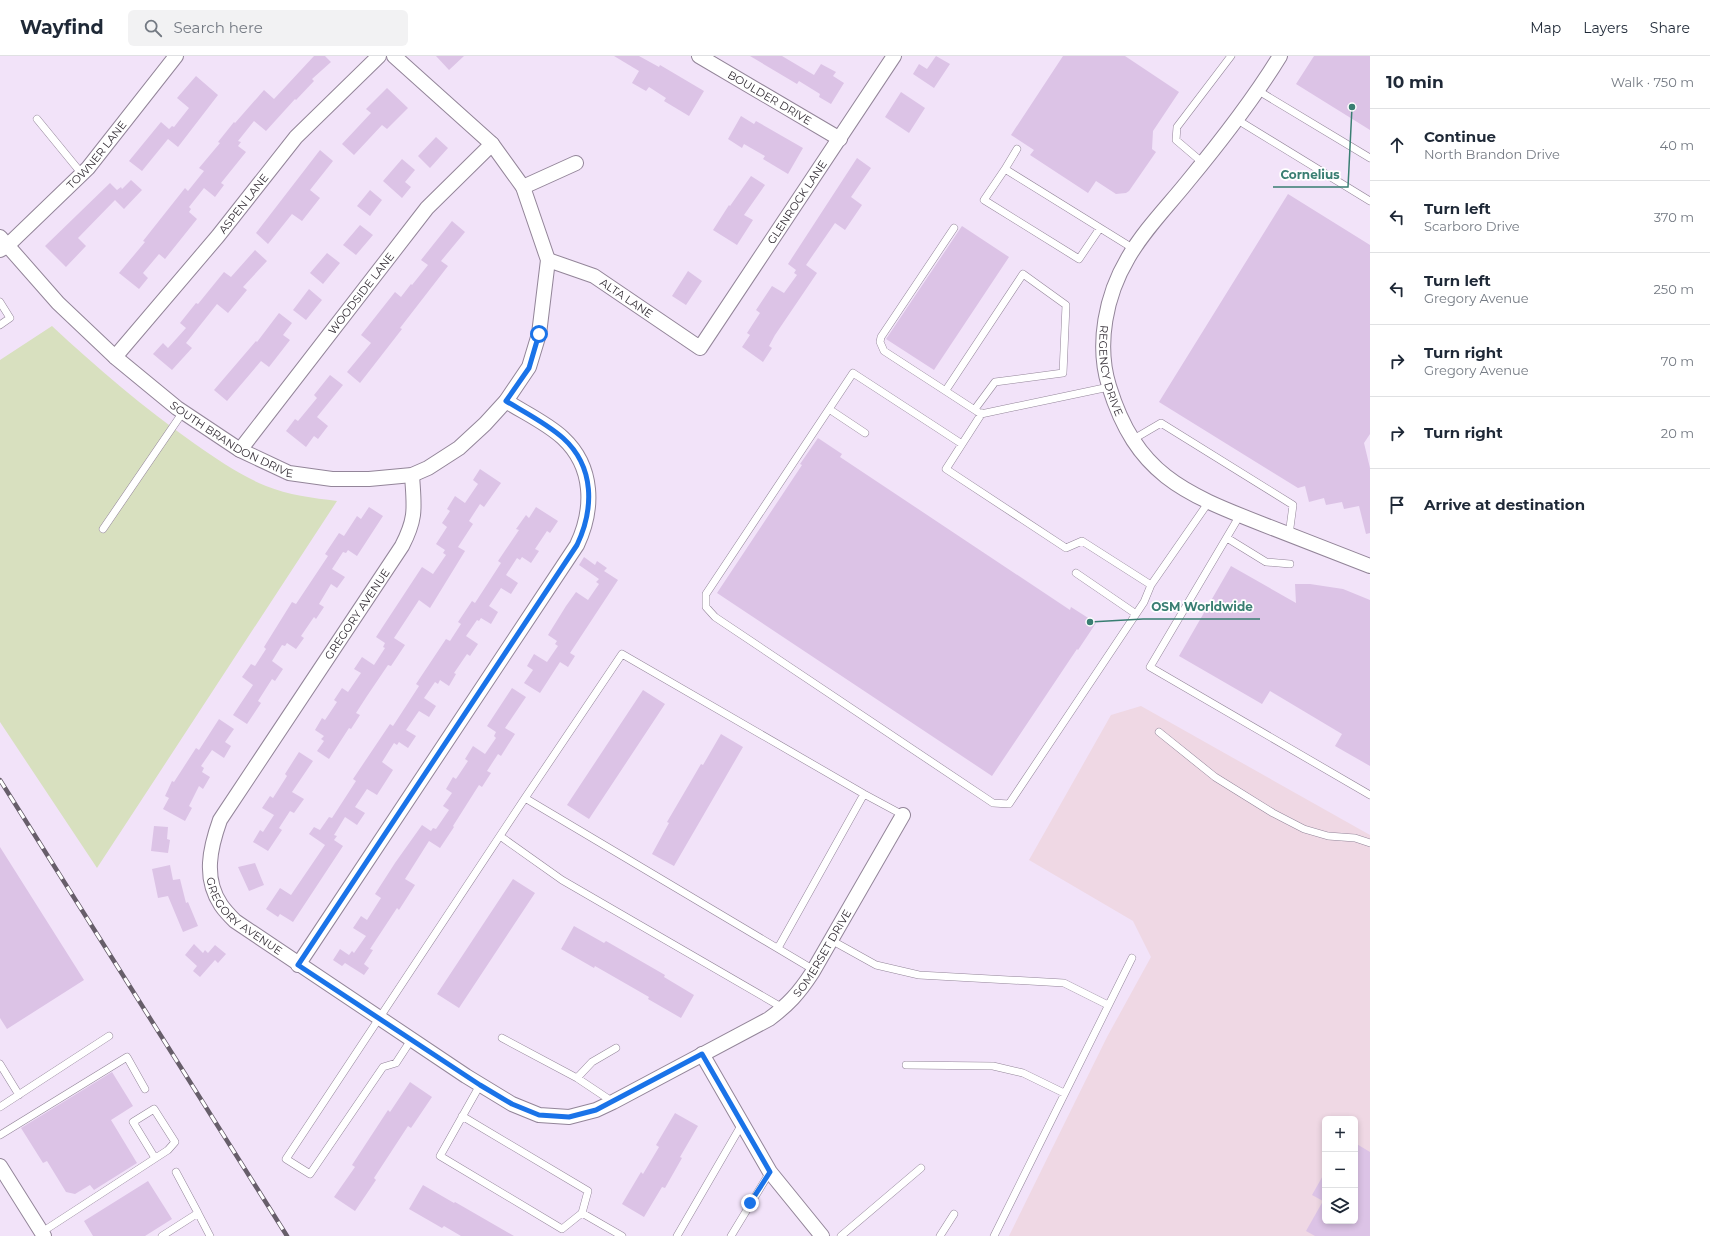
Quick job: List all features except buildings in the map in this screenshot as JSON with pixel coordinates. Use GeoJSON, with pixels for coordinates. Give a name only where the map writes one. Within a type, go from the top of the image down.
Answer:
{"type":"FeatureCollection","features":[{"type":"Feature","properties":{"kind":"street","name":"TOWNER LANE"},"geometry":{"type":"LineString","coordinates":[[2,244],[82,174],[176,56]]}},
{"type":"Feature","properties":{"kind":"street","name":"ASPEN LANE"},"geometry":{"type":"LineString","coordinates":[[115,357],[218,236],[296,137],[379,56]]}},
{"type":"Feature","properties":{"kind":"street"},"geometry":{"type":"LineString","coordinates":[[394,56],[492,144],[523,187],[548,260]]}},
{"type":"Feature","properties":{"kind":"street","name":"BOULDER DRIVE"},"geometry":{"type":"LineString","coordinates":[[699,56],[840,139]]}},
{"type":"Feature","properties":{"kind":"street","name":"GLENROCK LANE"},"geometry":{"type":"LineString","coordinates":[[700,348],[894,56]]}},
{"type":"Feature","properties":{"kind":"street","name":"REGENCY DRIVE"},"geometry":{"type":"LineString","coordinates":[[1280,56],[1203,163],[1128,258],[1115,285],[1106,319],[1104,336],[1104,370],[1117,412],[1132,440],[1160,472],[1183,489],[1208,503],[1370,566]]}},
{"type":"Feature","properties":{"kind":"street","name":"WOODSIDE LANE"},"geometry":{"type":"LineString","coordinates":[[240,450],[427,208],[492,144]]}},
{"type":"Feature","properties":{"kind":"street"},"geometry":{"type":"LineString","coordinates":[[523,187],[576,163]]}},
{"type":"Feature","properties":{"kind":"street","name":"SOUTH BRANDON DRIVE"},"geometry":{"type":"LineString","coordinates":[[2,244],[58,303],[115,357],[183,412],[240,450],[289,473],[325,478],[369,479],[412,475],[428,468],[459,448],[485,424],[506,401],[529,368],[539,334],[548,260]]}},
{"type":"Feature","properties":{"kind":"street","name":"ALTA LANE"},"geometry":{"type":"LineString","coordinates":[[548,260],[594,276],[700,348]]}},
{"type":"Feature","properties":{"kind":"street"},"geometry":{"type":"LineString","coordinates":[[298,965],[577,545],[584,528],[589,508],[588,486],[585,473],[575,452],[558,434],[506,401]]}},
{"type":"Feature","properties":{"kind":"street","name":"GREGORY AVENUE"},"geometry":{"type":"LineString","coordinates":[[412,475],[414,514],[411,528],[402,546],[220,820],[212,841],[210,856],[211,880],[220,904],[235,922],[378,1019],[480,1085],[512,1104],[539,1115],[569,1117],[596,1110],[702,1054]]}},
{"type":"Feature","properties":{"kind":"street","name":"SOMERSET DRIVE"},"geometry":{"type":"LineString","coordinates":[[702,1054],[768,1019],[783,1008],[800,992],[903,815]]}},
{"type":"Feature","properties":{"kind":"street"},"geometry":{"type":"LineString","coordinates":[[702,1054],[770,1172],[822,1236]]}},
{"type":"Feature","properties":{"kind":"street"},"geometry":{"type":"LineString","coordinates":[[0,1166],[43,1234]]}},
{"type":"Feature","properties":{"kind":"lane"},"geometry":{"type":"LineString","coordinates":[[1203,163],[1176,140],[1177,127],[1231,56]]}},
{"type":"Feature","properties":{"kind":"lane"},"geometry":{"type":"LineString","coordinates":[[1257,90],[1370,158]]}},
{"type":"Feature","properties":{"kind":"lane"},"geometry":{"type":"LineString","coordinates":[[37,119],[82,174]]}},
{"type":"Feature","properties":{"kind":"lane"},"geometry":{"type":"LineString","coordinates":[[1236,119],[1370,201]]}},
{"type":"Feature","properties":{"kind":"lane"},"geometry":{"type":"LineString","coordinates":[[1017,150],[984,200],[1079,259],[1100,228]]}},
{"type":"Feature","properties":{"kind":"lane"},"geometry":{"type":"LineString","coordinates":[[1004,168],[1134,249]]}},
{"type":"Feature","properties":{"kind":"lane"},"geometry":{"type":"LineString","coordinates":[[954,228],[881,337],[880,342],[884,351],[982,414]]}},
{"type":"Feature","properties":{"kind":"lane"},"geometry":{"type":"LineString","coordinates":[[946,390],[1023,274],[1066,305],[1063,373],[995,382],[975,409]]}},
{"type":"Feature","properties":{"kind":"lane"},"geometry":{"type":"LineString","coordinates":[[0,302],[10,318],[0,325]]}},
{"type":"Feature","properties":{"kind":"lane"},"geometry":{"type":"LineString","coordinates":[[962,444],[853,372],[706,594],[706,607],[715,617],[993,803],[1009,804],[1144,602],[1151,585],[1208,503]]}},
{"type":"Feature","properties":{"kind":"lane"},"geometry":{"type":"LineString","coordinates":[[1109,387],[982,414],[946,469],[1066,548],[1082,541],[1151,585]]}},
{"type":"Feature","properties":{"kind":"lane"},"geometry":{"type":"LineString","coordinates":[[829,409],[865,433]]}},
{"type":"Feature","properties":{"kind":"lane"},"geometry":{"type":"LineString","coordinates":[[103,529],[183,412]]}},
{"type":"Feature","properties":{"kind":"lane"},"geometry":{"type":"LineString","coordinates":[[1132,440],[1161,423],[1293,505],[1289,535]]}},
{"type":"Feature","properties":{"kind":"lane"},"geometry":{"type":"LineString","coordinates":[[1240,515],[1150,667],[1370,794]]}},
{"type":"Feature","properties":{"kind":"lane"},"geometry":{"type":"LineString","coordinates":[[1227,538],[1266,562],[1290,564]]}},
{"type":"Feature","properties":{"kind":"lane"},"geometry":{"type":"LineString","coordinates":[[1076,573],[1136,614]]}},
{"type":"Feature","properties":{"kind":"lane"},"geometry":{"type":"LineString","coordinates":[[411,1040],[396,1063],[382,1067],[310,1174],[286,1159],[622,654],[903,815]]}},
{"type":"Feature","properties":{"kind":"lane"},"geometry":{"type":"LineString","coordinates":[[1159,732],[1215,777],[1273,813],[1304,829],[1328,836],[1355,838],[1370,843]]}},
{"type":"Feature","properties":{"kind":"lane"},"geometry":{"type":"LineString","coordinates":[[778,948],[864,794]]}},
{"type":"Feature","properties":{"kind":"lane"},"geometry":{"type":"LineString","coordinates":[[525,798],[814,970]]}},
{"type":"Feature","properties":{"kind":"lane"},"geometry":{"type":"LineString","coordinates":[[500,836],[562,880],[783,1008]]}},
{"type":"Feature","properties":{"kind":"lane"},"geometry":{"type":"LineString","coordinates":[[831,940],[876,965],[920,975],[1064,983],[1108,1005]]}},
{"type":"Feature","properties":{"kind":"lane"},"geometry":{"type":"LineString","coordinates":[[994,1236],[1132,958]]}},
{"type":"Feature","properties":{"kind":"lane"},"geometry":{"type":"LineString","coordinates":[[0,1107],[109,1036]]}},
{"type":"Feature","properties":{"kind":"lane"},"geometry":{"type":"LineString","coordinates":[[502,1038],[577,1078],[613,1102]]}},
{"type":"Feature","properties":{"kind":"lane"},"geometry":{"type":"LineString","coordinates":[[577,1078],[592,1062],[616,1048]]}},
{"type":"Feature","properties":{"kind":"lane"},"geometry":{"type":"LineString","coordinates":[[0,1135],[127,1057],[146,1089]]}},
{"type":"Feature","properties":{"kind":"lane"},"geometry":{"type":"LineString","coordinates":[[0,1064],[19,1095]]}},
{"type":"Feature","properties":{"kind":"lane"},"geometry":{"type":"LineString","coordinates":[[906,1065],[993,1066],[1023,1073],[1064,1093]]}},
{"type":"Feature","properties":{"kind":"lane"},"geometry":{"type":"LineString","coordinates":[[462,1116],[588,1191],[582,1213],[562,1229],[440,1156],[462,1116],[480,1085]]}},
{"type":"Feature","properties":{"kind":"lane"},"geometry":{"type":"LineString","coordinates":[[43,1234],[168,1150],[175,1142],[154,1109],[133,1122],[155,1158]]}},
{"type":"Feature","properties":{"kind":"lane"},"geometry":{"type":"LineString","coordinates":[[677,1236],[742,1124]]}},
{"type":"Feature","properties":{"kind":"lane"},"geometry":{"type":"LineString","coordinates":[[841,1236],[921,1168]]}},
{"type":"Feature","properties":{"kind":"lane"},"geometry":{"type":"LineString","coordinates":[[176,1172],[210,1236]]}},
{"type":"Feature","properties":{"kind":"lane"},"geometry":{"type":"LineString","coordinates":[[731,1236],[770,1172]]}},
{"type":"Feature","properties":{"kind":"lane"},"geometry":{"type":"LineString","coordinates":[[162,1236],[198,1213]]}},
{"type":"Feature","properties":{"kind":"lane"},"geometry":{"type":"LineString","coordinates":[[582,1213],[622,1236]]}},
{"type":"Feature","properties":{"kind":"lane"},"geometry":{"type":"LineString","coordinates":[[940,1236],[954,1214]]}},
{"type":"Feature","properties":{"kind":"shaded area"},"geometry":{"type":"Polygon","coordinates":[[[1141,706],[1370,835],[1370,1236],[1009,1236],[1107,1037],[1151,957],[1133,921],[1029,860],[1111,715],[1141,706]]]}},
{"type":"Feature","properties":{"kind":"green space"},"geometry":{"type":"Polygon","coordinates":[[[52,326],[139,402],[195,444],[229,467],[257,482],[283,492],[337,501],[97,868],[0,722],[0,360],[52,326]]]}},
{"type":"Feature","properties":{"kind":"railway"},"geometry":{"type":"LineString","coordinates":[[0,780],[287,1236]]}},
{"type":"Feature","properties":{"kind":"place","name":"Cornelius"},"geometry":{"type":"Point","coordinates":[1352,107]}},
{"type":"Feature","properties":{"kind":"place","name":"OSM Worldwide"},"geometry":{"type":"Point","coordinates":[1090,622]}},
{"type":"Feature","properties":{"kind":"route"},"geometry":{"type":"LineString","coordinates":[[539,334],[529,368],[506,401],[558,434],[575,452],[581,462],[588,486],[588,518],[577,545],[298,965],[480,1085],[512,1104],[539,1115],[569,1117],[582,1115],[596,1110],[702,1054],[770,1172],[750,1203]]}}]}
